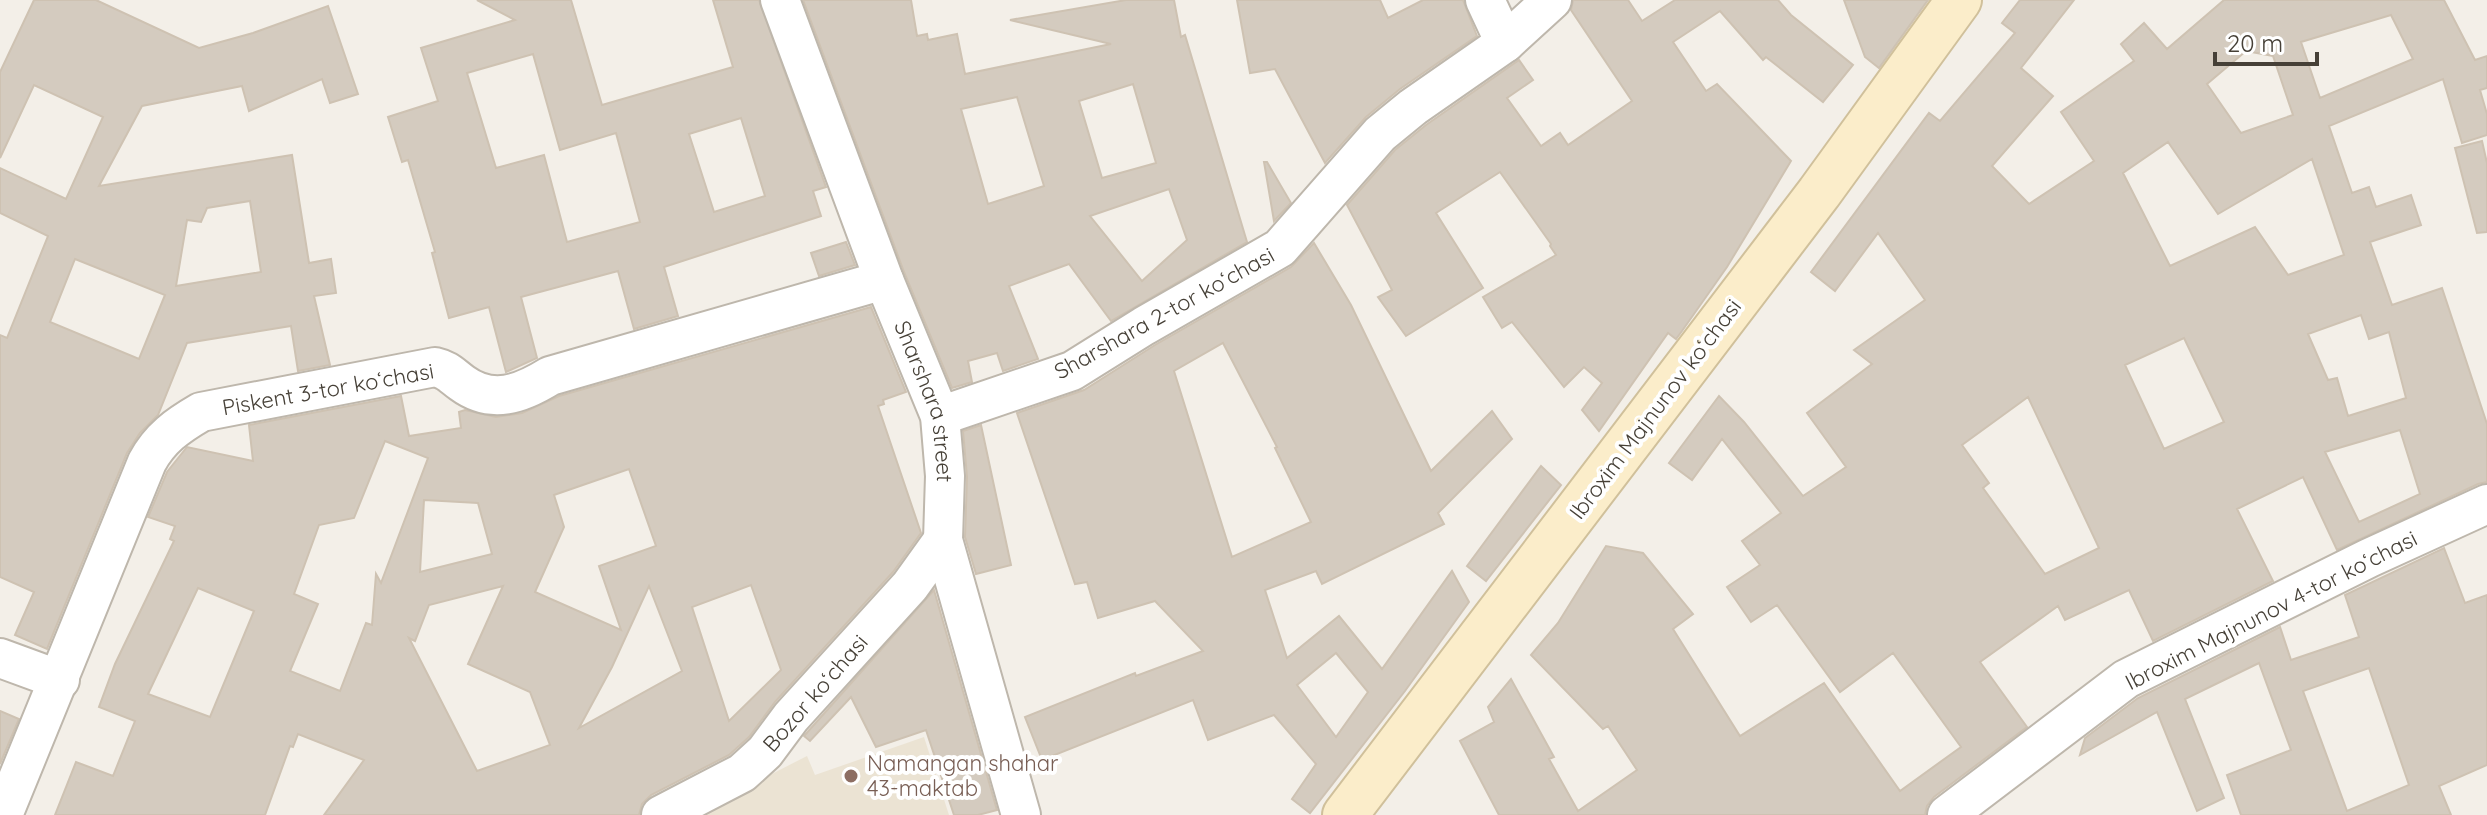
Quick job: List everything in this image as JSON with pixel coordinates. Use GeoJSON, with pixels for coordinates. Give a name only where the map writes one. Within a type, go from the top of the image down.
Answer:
{"type":"FeatureCollection","features":[{"type":"Feature","properties":{"kind":"street","name":"Sharshara street"},"geometry":{"type":"LineString","coordinates":[[780,0],[884,280],[940,416],[945,476],[943,540],[1021,815]]}},
{"type":"Feature","properties":{"kind":"street"},"geometry":{"type":"LineString","coordinates":[[1485,0],[1505,43]]}},
{"type":"Feature","properties":{"kind":"street","name":"Sharshara 2-tor koʻchasi"},"geometry":{"type":"LineString","coordinates":[[940,416],[1072,371],[1280,248],[1380,134],[1413,107],[1505,43],[1552,0]]}},
{"type":"Feature","properties":{"kind":"street","name":"Ibroxim Majnunov koʻchasi"},"geometry":{"type":"LineString","coordinates":[[1345,815],[1819,193],[1959,0]]}},
{"type":"Feature","properties":{"kind":"street","name":"Piskent 3-tor koʻchasi"},"geometry":{"type":"LineString","coordinates":[[3,815],[147,462],[157,443],[174,428],[201,412],[435,367],[448,370],[462,383],[481,393],[513,395],[550,376],[884,280]]}},
{"type":"Feature","properties":{"kind":"street","name":"Ibroxim Majnunov 4-tor koʻchasi"},"geometry":{"type":"LineString","coordinates":[[1947,815],[2126,679],[2369,558],[2487,504]]}},
{"type":"Feature","properties":{"kind":"street","name":"Bozor koʻchasi"},"geometry":{"type":"LineString","coordinates":[[661,815],[742,773],[765,752],[791,717],[910,586],[943,540]]}},
{"type":"Feature","properties":{"kind":"street"},"geometry":{"type":"LineString","coordinates":[[0,658],[60,680]]}},
{"type":"Feature","properties":{"kind":"shaded area","name":"Namangan shahar 43-maktab"},"geometry":{"type":"Polygon","coordinates":[[[924,737],[949,815],[691,815],[807,756],[815,775],[924,737]]]}},
{"type":"Feature","properties":{"kind":"building"},"geometry":{"type":"Polygon","coordinates":[[[34,0],[96,0],[199,48],[253,33],[328,6],[358,94],[330,103],[322,79],[249,111],[242,86],[142,106],[99,186],[292,155],[309,263],[331,259],[336,293],[314,296],[330,365],[298,371],[291,326],[187,343],[158,415],[140,433],[127,453],[47,649],[15,635],[34,592],[0,577],[0,335],[7,338],[48,236],[0,213],[0,168],[66,199],[103,117],[34,85],[0,158],[0,72],[34,0]],[[250,201],[207,208],[201,222],[187,220],[176,286],[261,272],[250,201]],[[75,259],[50,322],[139,359],[165,295],[75,259]]]}},
{"type":"Feature","properties":{"kind":"building"},"geometry":{"type":"Polygon","coordinates":[[[477,0],[571,0],[602,105],[733,67],[713,0],[759,0],[826,187],[813,191],[821,216],[664,267],[678,316],[634,329],[618,271],[521,297],[537,358],[506,372],[489,307],[449,318],[432,253],[435,252],[408,160],[402,162],[388,117],[438,101],[421,48],[515,20],[477,0]],[[533,54],[467,73],[496,168],[544,155],[567,242],[640,222],[616,133],[560,150],[533,54]],[[741,118],[689,134],[714,212],[765,196],[741,118]]]}},
{"type":"Feature","properties":{"kind":"building"},"geometry":{"type":"Polygon","coordinates":[[[803,0],[911,0],[917,36],[927,34],[928,40],[957,34],[965,74],[1111,44],[1010,20],[1126,0],[1174,0],[1181,37],[1185,35],[1247,242],[1111,321],[1069,264],[1009,286],[1038,359],[1003,371],[997,353],[968,361],[972,382],[952,388],[904,272],[803,0]],[[1133,84],[1079,101],[1102,178],[1156,163],[1133,84]],[[1017,97],[961,109],[988,204],[1044,186],[1017,97]],[[1169,189],[1090,216],[1142,281],[1187,240],[1169,189]]]}},
{"type":"Feature","properties":{"kind":"building"},"geometry":{"type":"Polygon","coordinates":[[[1237,0],[1380,0],[1388,18],[1423,0],[1463,0],[1477,36],[1400,89],[1366,117],[1325,163],[1275,69],[1250,73],[1237,0]]]}},
{"type":"Feature","properties":{"kind":"building"},"geometry":{"type":"Polygon","coordinates":[[[1573,0],[1628,0],[1642,21],[1675,0],[1778,0],[1791,15],[1853,65],[1823,102],[1766,57],[1763,60],[1720,11],[1673,42],[1706,91],[1717,84],[1791,161],[1727,267],[1682,331],[1676,339],[1668,333],[1599,431],[1582,410],[1602,383],[1584,367],[1564,387],[1512,322],[1502,328],[1483,297],[1556,255],[1500,172],[1436,213],[1483,288],[1406,336],[1378,297],[1392,290],[1347,205],[1395,150],[1519,60],[1533,80],[1507,98],[1541,146],[1560,133],[1568,145],[1632,101],[1571,10],[1573,0]]]}},
{"type":"Feature","properties":{"kind":"building"},"geometry":{"type":"Polygon","coordinates":[[[1844,0],[1928,0],[1879,68],[1865,57],[1844,0]]]}},
{"type":"Feature","properties":{"kind":"building"},"geometry":{"type":"Polygon","coordinates":[[[2020,0],[2074,0],[2021,68],[2053,96],[1992,166],[2029,204],[2094,161],[2061,112],[2134,61],[2121,44],[2144,23],[2167,49],[2224,0],[2444,0],[2475,60],[2487,56],[2487,88],[2480,90],[2487,114],[2487,135],[2462,143],[2443,79],[2329,126],[2352,193],[2369,187],[2376,207],[2411,195],[2421,225],[2370,242],[2392,305],[2442,288],[2487,424],[2487,482],[2337,550],[2303,477],[2237,509],[2273,581],[2153,641],[2129,590],[2065,620],[2058,606],[1980,662],[2027,727],[1934,797],[1925,815],[1499,815],[1460,741],[1494,722],[1488,707],[1511,679],[1554,757],[1549,759],[1578,811],[1637,770],[1608,726],[1603,729],[1531,655],[1558,623],[1606,546],[1643,553],[1693,614],[1673,629],[1740,736],[1824,683],[1900,791],[1961,747],[1893,653],[1840,692],[1777,605],[1751,622],[1727,587],[1760,565],[1742,541],[1781,513],[1722,439],[1692,480],[1669,463],[1719,396],[1744,422],[1803,496],[1846,467],[1807,413],[1872,364],[1854,350],[1925,300],[1878,233],[1835,291],[1811,272],[1929,113],[1940,121],[2015,33],[2002,23],[2020,0]],[[2391,15],[2301,42],[2320,98],[2413,59],[2391,15]],[[2246,51],[2207,84],[2241,133],[2293,115],[2273,56],[2246,51]],[[2168,142],[2123,173],[2170,266],[2255,227],[2288,275],[2344,255],[2312,159],[2218,214],[2168,142]],[[2361,315],[2308,334],[2328,380],[2337,378],[2348,416],[2406,398],[2389,332],[2369,339],[2361,315]],[[2184,338],[2125,365],[2164,449],[2224,422],[2184,338]],[[2028,397],[1962,445],[1989,483],[1983,488],[2045,574],[2099,548],[2028,397]],[[2400,430],[2325,452],[2359,522],[2420,494],[2400,430]]]}},
{"type":"Feature","properties":{"kind":"building"},"geometry":{"type":"Polygon","coordinates":[[[2482,141],[2487,163],[2487,232],[2477,233],[2455,148],[2482,141]]]}},
{"type":"Feature","properties":{"kind":"building"},"geometry":{"type":"Polygon","coordinates":[[[1264,162],[1267,162],[1291,203],[1274,221],[1264,162]]]}},
{"type":"Feature","properties":{"kind":"building"},"geometry":{"type":"Polygon","coordinates":[[[846,242],[855,265],[819,276],[811,253],[846,242]]]}},
{"type":"Feature","properties":{"kind":"building"},"geometry":{"type":"Polygon","coordinates":[[[1314,243],[1351,305],[1431,471],[1492,411],[1512,439],[1438,513],[1444,524],[1322,584],[1316,571],[1265,590],[1287,658],[1339,616],[1382,669],[1452,571],[1469,602],[1405,691],[1310,813],[1292,799],[1316,764],[1274,715],[1208,740],[1193,700],[1042,760],[1025,717],[1135,673],[1136,676],[1203,651],[1155,601],[1098,618],[1087,582],[1075,584],[1017,413],[1084,390],[1155,345],[1291,267],[1314,243]],[[1223,343],[1174,371],[1232,557],[1311,522],[1277,447],[1223,343]],[[1336,653],[1297,685],[1336,737],[1368,692],[1336,653]]]}},
{"type":"Feature","properties":{"kind":"building"},"geometry":{"type":"Polygon","coordinates":[[[871,307],[906,392],[883,400],[884,404],[878,406],[921,533],[893,572],[775,702],[749,737],[729,755],[651,795],[642,804],[639,815],[324,815],[364,760],[298,734],[293,747],[290,746],[265,815],[55,815],[76,762],[113,776],[135,721],[99,707],[115,664],[174,541],[170,539],[175,526],[148,517],[167,472],[187,447],[253,461],[249,425],[401,396],[409,436],[461,428],[459,412],[465,410],[496,417],[522,413],[559,396],[871,307]],[[385,441],[354,518],[319,525],[294,594],[318,604],[290,671],[340,691],[366,623],[372,625],[376,574],[381,583],[428,458],[385,441]],[[629,469],[554,495],[564,527],[535,592],[621,630],[599,566],[656,546],[629,469]],[[424,500],[420,572],[492,554],[478,503],[424,500]],[[751,585],[692,607],[729,721],[781,670],[751,585]],[[503,586],[429,605],[415,641],[409,638],[477,771],[550,745],[530,692],[468,664],[503,586]],[[649,586],[612,667],[579,728],[682,671],[649,586]],[[198,588],[148,694],[210,717],[254,611],[198,588]]]}},
{"type":"Feature","properties":{"kind":"building"},"geometry":{"type":"Polygon","coordinates":[[[981,425],[1011,565],[976,574],[965,537],[967,477],[963,431],[981,425]]]}},
{"type":"Feature","properties":{"kind":"building"},"geometry":{"type":"Polygon","coordinates":[[[1541,466],[1561,485],[1486,581],[1467,566],[1541,466]]]}},
{"type":"Feature","properties":{"kind":"building"},"geometry":{"type":"Polygon","coordinates":[[[2444,548],[2465,603],[2487,595],[2487,765],[2439,786],[2451,815],[2241,815],[2227,775],[2291,750],[2259,663],[2185,699],[2224,798],[2197,811],[2157,712],[2080,755],[2085,738],[2138,698],[2280,627],[2291,660],[2359,637],[2345,595],[2444,548]],[[2369,668],[2303,691],[2347,811],[2409,785],[2369,668]]]}},
{"type":"Feature","properties":{"kind":"building"},"geometry":{"type":"Polygon","coordinates":[[[934,590],[997,810],[978,815],[954,815],[926,730],[876,747],[851,697],[810,741],[804,736],[934,590]]]}},
{"type":"Feature","properties":{"kind":"building"},"geometry":{"type":"Polygon","coordinates":[[[0,711],[19,719],[0,764],[0,711]]]}},
{"type":"Feature","properties":{"kind":"place","name":"Namangan shahar 43-maktab"},"geometry":{"type":"Point","coordinates":[851,776]}}]}
